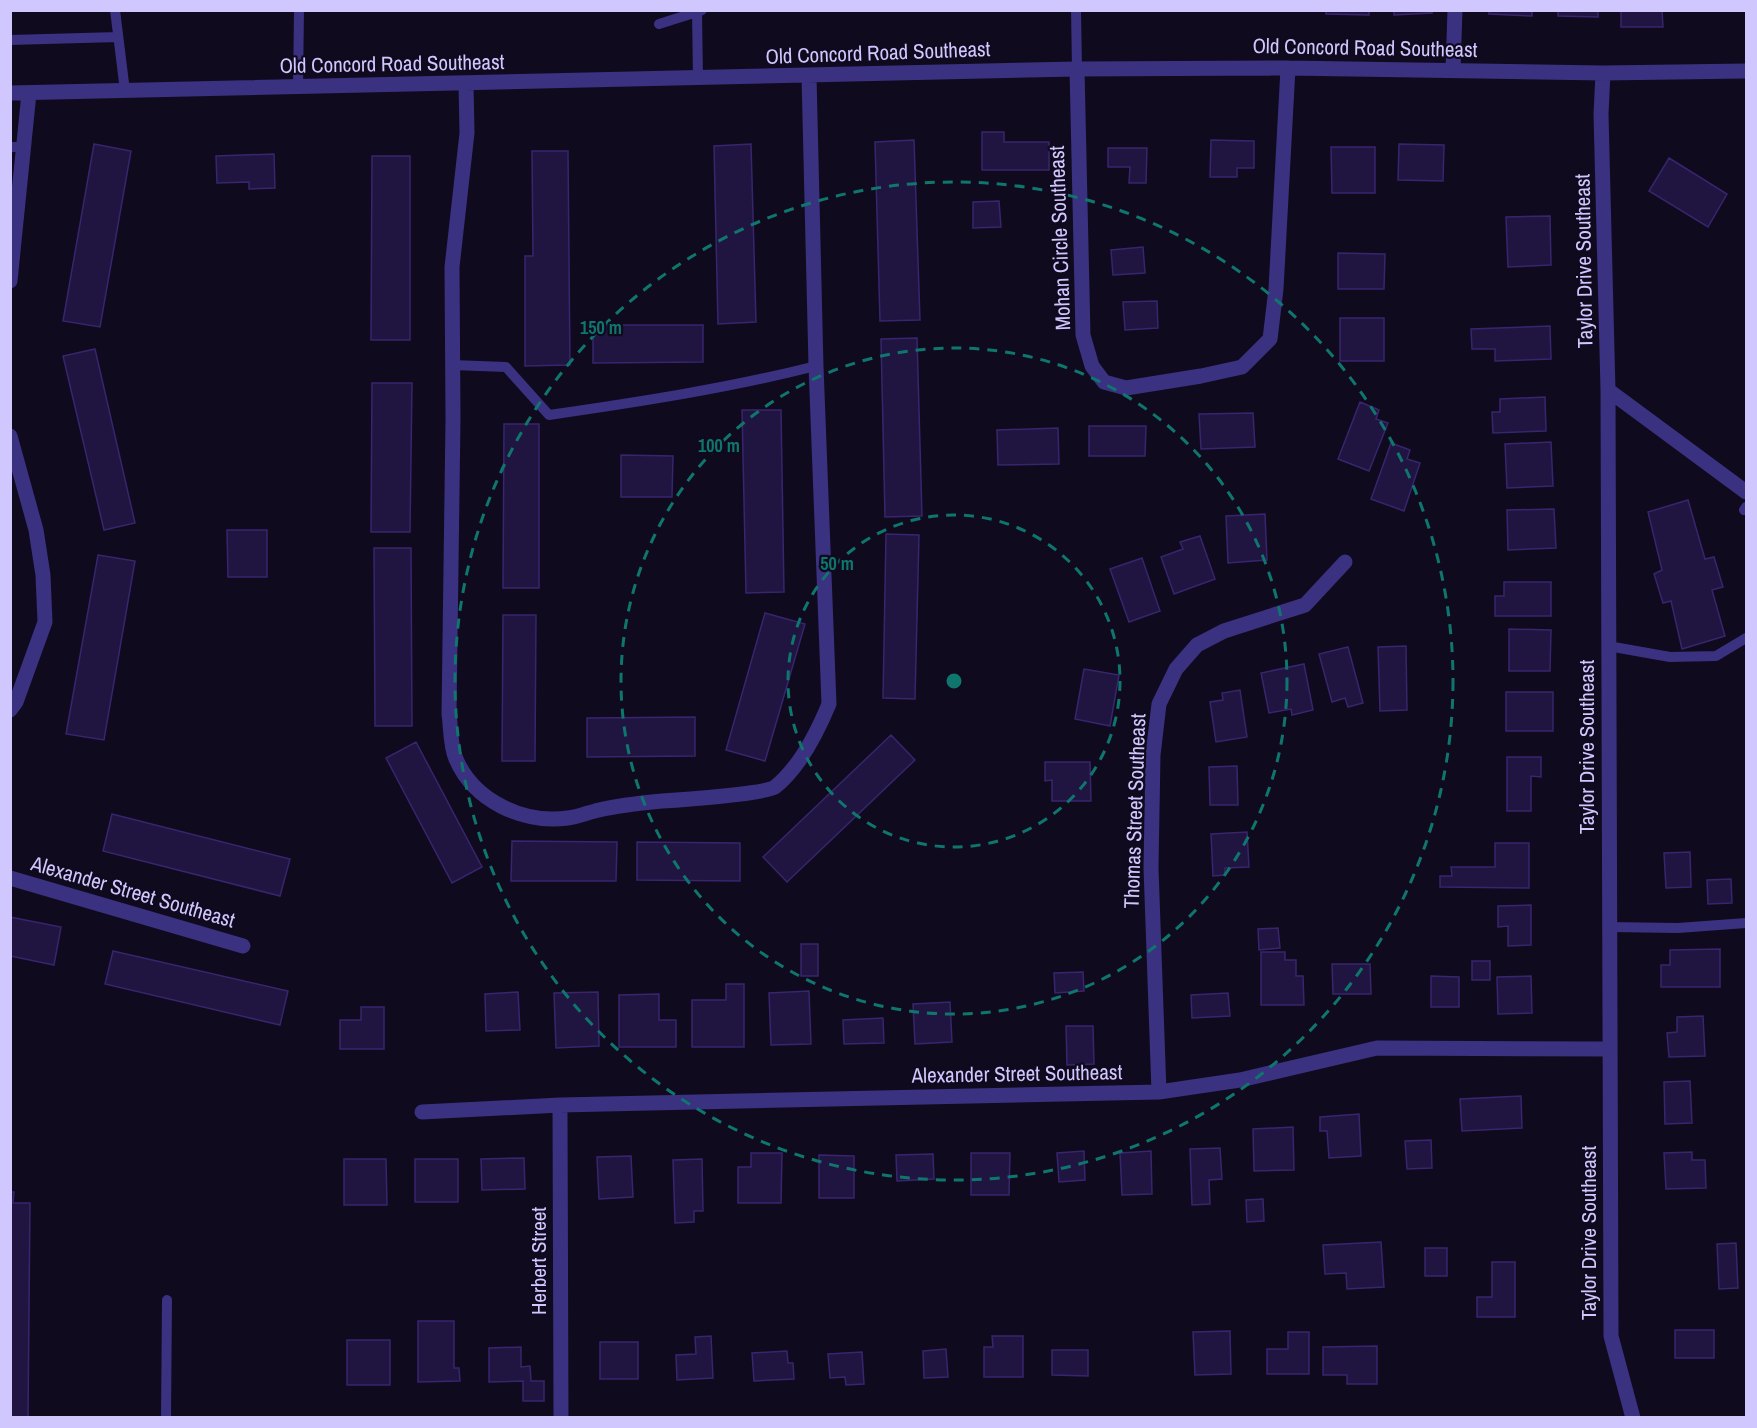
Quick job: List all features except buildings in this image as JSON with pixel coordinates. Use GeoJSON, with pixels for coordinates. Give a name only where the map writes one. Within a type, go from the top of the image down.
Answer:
{"type":"FeatureCollection","features":[{"type":"Feature","properties":{"kind":"street"},"geometry":{"type":"LineString","coordinates":[[1453,70],[1455,10]]}},
{"type":"Feature","properties":{"kind":"street","name":"Old Concord Road Southeast"},"geometry":{"type":"LineString","coordinates":[[10,93],[1077,69],[1288,68],[1603,73],[1746,71]]}},
{"type":"Feature","properties":{"kind":"street","name":"Mohan Circle Southeast"},"geometry":{"type":"LineString","coordinates":[[1077,69],[1083,335],[1092,366],[1104,382],[1126,388],[1242,367],[1270,339],[1276,289],[1288,68]]}},
{"type":"Feature","properties":{"kind":"street","name":"Taylor Drive Southeast"},"geometry":{"type":"LineString","coordinates":[[1603,73],[1601,114],[1608,390],[1611,1335],[1633,1418]]}},
{"type":"Feature","properties":{"kind":"street"},"geometry":{"type":"LineString","coordinates":[[466,84],[467,133],[452,267],[449,714],[455,757],[471,784],[494,803],[517,814],[569,818],[625,804],[750,793],[773,788],[792,770],[819,729],[829,704],[830,677],[826,629],[816,366],[809,76]]}},
{"type":"Feature","properties":{"kind":"street"},"geometry":{"type":"LineString","coordinates":[[10,281],[17,147],[29,93]]}},
{"type":"Feature","properties":{"kind":"street"},"geometry":{"type":"LineString","coordinates":[[1608,390],[1746,492]]}},
{"type":"Feature","properties":{"kind":"street"},"geometry":{"type":"LineString","coordinates":[[10,436],[36,530],[43,575],[45,622],[16,702],[10,710]]}},
{"type":"Feature","properties":{"kind":"street","name":"Thomas Street Southeast"},"geometry":{"type":"LineString","coordinates":[[1159,1092],[1151,868],[1154,755],[1159,704],[1176,669],[1197,645],[1224,631],[1305,605],[1345,562]]}},
{"type":"Feature","properties":{"kind":"street","name":"Alexander Street Southeast"},"geometry":{"type":"LineString","coordinates":[[10,878],[243,946]]}},
{"type":"Feature","properties":{"kind":"street","name":"Alexander Street Southeast"},"geometry":{"type":"LineString","coordinates":[[422,1112],[560,1105],[1159,1092],[1240,1080],[1377,1048],[1609,1049]]}},
{"type":"Feature","properties":{"kind":"street","name":"Herbert Street"},"geometry":{"type":"LineString","coordinates":[[560,1105],[561,1418]]}},
{"type":"Feature","properties":{"kind":"lane"},"geometry":{"type":"LineString","coordinates":[[115,10],[125,91]]}},
{"type":"Feature","properties":{"kind":"lane"},"geometry":{"type":"LineString","coordinates":[[298,87],[299,10]]}},
{"type":"Feature","properties":{"kind":"lane"},"geometry":{"type":"LineString","coordinates":[[1076,10],[1077,69]]}},
{"type":"Feature","properties":{"kind":"lane"},"geometry":{"type":"LineString","coordinates":[[659,24],[699,11],[698,79]]}},
{"type":"Feature","properties":{"kind":"lane"},"geometry":{"type":"LineString","coordinates":[[10,40],[118,37]]}},
{"type":"Feature","properties":{"kind":"lane"},"geometry":{"type":"LineString","coordinates":[[452,365],[506,367],[549,415],[634,403],[765,379],[816,366]]}},
{"type":"Feature","properties":{"kind":"lane"},"geometry":{"type":"LineString","coordinates":[[1608,646],[1670,657],[1716,656],[1746,638]]}},
{"type":"Feature","properties":{"kind":"lane"},"geometry":{"type":"LineString","coordinates":[[1608,927],[1678,928],[1746,923]]}},
{"type":"Feature","properties":{"kind":"lane"},"geometry":{"type":"LineString","coordinates":[[166,1418],[167,1300]]}}]}
